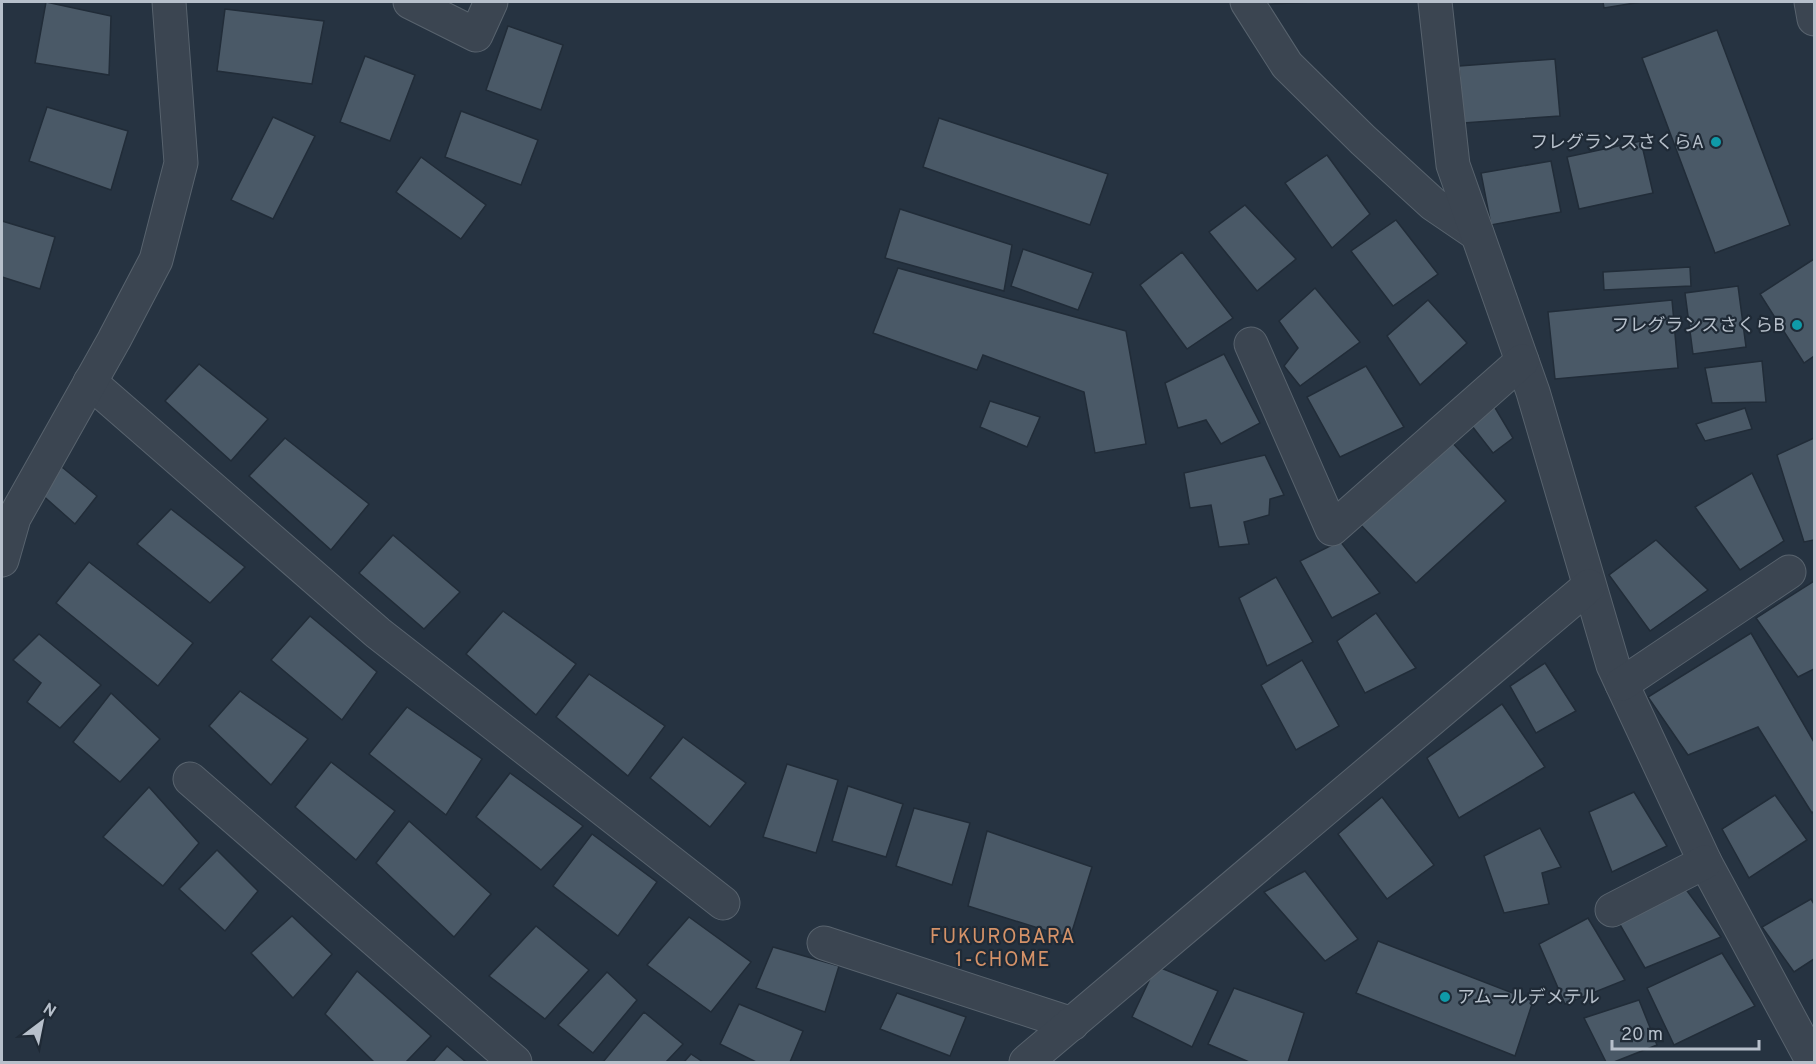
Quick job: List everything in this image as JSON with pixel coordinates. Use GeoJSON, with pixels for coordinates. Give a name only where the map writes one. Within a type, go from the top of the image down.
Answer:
{"type":"FeatureCollection","features":[{"type":"Feature","properties":{"kind":"street"},"geometry":{"type":"LineString","coordinates":[[2,560],[14,518],[156,260],[181,163],[169,2]]}},
{"type":"Feature","properties":{"kind":"street"},"geometry":{"type":"LineString","coordinates":[[410,2],[476,35],[491,2]]}},
{"type":"Feature","properties":{"kind":"street"},"geometry":{"type":"LineString","coordinates":[[1247,2],[1287,65],[1363,140],[1433,204],[1477,234]]}},
{"type":"Feature","properties":{"kind":"street"},"geometry":{"type":"LineString","coordinates":[[1435,2],[1453,165],[1522,361],[1613,665],[1705,862],[1814,1062]]}},
{"type":"Feature","properties":{"kind":"street"},"geometry":{"type":"LineString","coordinates":[[1810,2],[1815,19]]}},
{"type":"Feature","properties":{"kind":"street"},"geometry":{"type":"LineString","coordinates":[[1251,344],[1332,529],[1522,361]]}},
{"type":"Feature","properties":{"kind":"street"},"geometry":{"type":"LineString","coordinates":[[90,382],[378,633],[723,903]]}},
{"type":"Feature","properties":{"kind":"street"},"geometry":{"type":"LineString","coordinates":[[1622,684],[1789,572]]}},
{"type":"Feature","properties":{"kind":"street"},"geometry":{"type":"LineString","coordinates":[[1026,1062],[1588,586]]}},
{"type":"Feature","properties":{"kind":"street"},"geometry":{"type":"LineString","coordinates":[[190,779],[515,1062]]}},
{"type":"Feature","properties":{"kind":"street"},"geometry":{"type":"LineString","coordinates":[[1612,910],[1705,862]]}},
{"type":"Feature","properties":{"kind":"street"},"geometry":{"type":"LineString","coordinates":[[824,944],[1072,1024]]}},
{"type":"Feature","properties":{"kind":"building"},"geometry":{"type":"Polygon","coordinates":[[[46,2],[111,16],[109,75],[35,63],[46,2]]]}},
{"type":"Feature","properties":{"kind":"building"},"geometry":{"type":"Polygon","coordinates":[[[1268,2],[1313,2],[1268,4],[1268,2]]]}},
{"type":"Feature","properties":{"kind":"building"},"geometry":{"type":"Polygon","coordinates":[[[1603,2],[1641,2],[1604,8],[1603,2]]]}},
{"type":"Feature","properties":{"kind":"building"},"geometry":{"type":"Polygon","coordinates":[[[225,9],[324,21],[312,84],[217,71],[225,9]]]}},
{"type":"Feature","properties":{"kind":"building"},"geometry":{"type":"Polygon","coordinates":[[[508,26],[563,45],[541,110],[486,90],[508,26]]]}},
{"type":"Feature","properties":{"kind":"building","name":"フレグランスさくらA"},"geometry":{"type":"Polygon","coordinates":[[[1717,30],[1790,225],[1715,253],[1642,58],[1717,30]]]}},
{"type":"Feature","properties":{"kind":"building"},"geometry":{"type":"Polygon","coordinates":[[[365,56],[415,75],[390,141],[340,122],[365,56]]]}},
{"type":"Feature","properties":{"kind":"building"},"geometry":{"type":"Polygon","coordinates":[[[1555,59],[1560,116],[1463,123],[1459,66],[1555,59]]]}},
{"type":"Feature","properties":{"kind":"building"},"geometry":{"type":"Polygon","coordinates":[[[47,107],[128,131],[111,190],[29,161],[47,107]]]}},
{"type":"Feature","properties":{"kind":"building"},"geometry":{"type":"Polygon","coordinates":[[[461,111],[538,140],[521,185],[445,157],[461,111]]]}},
{"type":"Feature","properties":{"kind":"building"},"geometry":{"type":"Polygon","coordinates":[[[273,117],[315,136],[273,219],[231,200],[273,117]]]}},
{"type":"Feature","properties":{"kind":"building"},"geometry":{"type":"Polygon","coordinates":[[[939,118],[1108,174],[1090,225],[923,167],[939,118]]]}},
{"type":"Feature","properties":{"kind":"building"},"geometry":{"type":"Polygon","coordinates":[[[1641,141],[1653,193],[1579,209],[1567,157],[1641,141]]]}},
{"type":"Feature","properties":{"kind":"building"},"geometry":{"type":"Polygon","coordinates":[[[1327,155],[1370,214],[1332,248],[1285,183],[1327,155]]]}},
{"type":"Feature","properties":{"kind":"building"},"geometry":{"type":"Polygon","coordinates":[[[421,157],[486,205],[461,239],[396,192],[421,157]]]}},
{"type":"Feature","properties":{"kind":"building"},"geometry":{"type":"Polygon","coordinates":[[[1551,161],[1561,212],[1491,225],[1481,173],[1551,161]]]}},
{"type":"Feature","properties":{"kind":"building"},"geometry":{"type":"Polygon","coordinates":[[[1245,205],[1296,259],[1257,291],[1209,232],[1245,205]]]}},
{"type":"Feature","properties":{"kind":"building"},"geometry":{"type":"Polygon","coordinates":[[[900,209],[1012,245],[1004,291],[885,258],[900,209]]]}},
{"type":"Feature","properties":{"kind":"building"},"geometry":{"type":"Polygon","coordinates":[[[1396,220],[1438,274],[1393,306],[1351,251],[1396,220]]]}},
{"type":"Feature","properties":{"kind":"building"},"geometry":{"type":"Polygon","coordinates":[[[2,221],[55,237],[40,289],[2,277],[2,221]]]}},
{"type":"Feature","properties":{"kind":"building"},"geometry":{"type":"Polygon","coordinates":[[[1023,249],[1093,273],[1078,310],[1011,286],[1023,249]]]}},
{"type":"Feature","properties":{"kind":"building"},"geometry":{"type":"Polygon","coordinates":[[[1182,252],[1233,318],[1187,349],[1140,285],[1182,252]]]}},
{"type":"Feature","properties":{"kind":"building","name":"フレグランスさくらB"},"geometry":{"type":"Polygon","coordinates":[[[1814,259],[1814,356],[1804,363],[1760,294],[1814,259]]]}},
{"type":"Feature","properties":{"kind":"building"},"geometry":{"type":"Polygon","coordinates":[[[1690,267],[1691,286],[1604,290],[1603,272],[1690,267]]]}},
{"type":"Feature","properties":{"kind":"building"},"geometry":{"type":"Polygon","coordinates":[[[898,268],[1126,331],[1146,444],[1095,453],[1084,392],[983,355],[977,370],[873,333],[898,268]]]}},
{"type":"Feature","properties":{"kind":"building"},"geometry":{"type":"Polygon","coordinates":[[[1738,286],[1746,347],[1693,354],[1685,293],[1738,286]]]}},
{"type":"Feature","properties":{"kind":"building"},"geometry":{"type":"Polygon","coordinates":[[[1315,288],[1360,342],[1300,386],[1284,366],[1298,348],[1279,321],[1315,288]]]}},
{"type":"Feature","properties":{"kind":"building"},"geometry":{"type":"Polygon","coordinates":[[[1428,300],[1467,343],[1420,385],[1387,336],[1428,300]]]}},
{"type":"Feature","properties":{"kind":"building"},"geometry":{"type":"Polygon","coordinates":[[[1672,300],[1678,368],[1555,379],[1548,312],[1672,300]]]}},
{"type":"Feature","properties":{"kind":"building"},"geometry":{"type":"Polygon","coordinates":[[[1224,354],[1260,423],[1221,444],[1206,420],[1178,428],[1165,383],[1224,354]]]}},
{"type":"Feature","properties":{"kind":"building"},"geometry":{"type":"Polygon","coordinates":[[[1762,361],[1766,402],[1712,403],[1705,368],[1762,361]]]}},
{"type":"Feature","properties":{"kind":"building"},"geometry":{"type":"Polygon","coordinates":[[[199,364],[268,419],[231,461],[165,401],[199,364]]]}},
{"type":"Feature","properties":{"kind":"building"},"geometry":{"type":"Polygon","coordinates":[[[1366,366],[1404,427],[1340,457],[1307,397],[1366,366]]]}},
{"type":"Feature","properties":{"kind":"building"},"geometry":{"type":"Polygon","coordinates":[[[990,401],[1040,417],[1027,447],[980,427],[990,401]]]}},
{"type":"Feature","properties":{"kind":"building"},"geometry":{"type":"Polygon","coordinates":[[[1494,406],[1513,438],[1493,453],[1472,426],[1494,406]]]}},
{"type":"Feature","properties":{"kind":"building"},"geometry":{"type":"Polygon","coordinates":[[[1745,408],[1752,429],[1705,441],[1696,424],[1745,408]]]}},
{"type":"Feature","properties":{"kind":"building"},"geometry":{"type":"Polygon","coordinates":[[[285,438],[369,504],[331,550],[249,476],[285,438]]]}},
{"type":"Feature","properties":{"kind":"building"},"geometry":{"type":"Polygon","coordinates":[[[1814,438],[1814,540],[1804,542],[1777,455],[1814,438]]]}},
{"type":"Feature","properties":{"kind":"building"},"geometry":{"type":"Polygon","coordinates":[[[1449,439],[1506,501],[1416,583],[1358,522],[1449,439]]]}},
{"type":"Feature","properties":{"kind":"building"},"geometry":{"type":"Polygon","coordinates":[[[1265,455],[1284,495],[1270,499],[1269,515],[1244,522],[1249,544],[1219,547],[1211,505],[1190,508],[1184,473],[1265,455]]]}},
{"type":"Feature","properties":{"kind":"building"},"geometry":{"type":"Polygon","coordinates":[[[62,467],[97,496],[75,524],[40,493],[62,467]]]}},
{"type":"Feature","properties":{"kind":"building"},"geometry":{"type":"Polygon","coordinates":[[[1752,473],[1784,541],[1740,570],[1695,507],[1752,473]]]}},
{"type":"Feature","properties":{"kind":"building"},"geometry":{"type":"Polygon","coordinates":[[[171,509],[245,567],[210,603],[137,544],[171,509]]]}},
{"type":"Feature","properties":{"kind":"building"},"geometry":{"type":"Polygon","coordinates":[[[393,535],[460,592],[424,629],[359,573],[393,535]]]}},
{"type":"Feature","properties":{"kind":"building"},"geometry":{"type":"Polygon","coordinates":[[[1656,540],[1708,590],[1650,631],[1609,575],[1656,540]]]}},
{"type":"Feature","properties":{"kind":"building"},"geometry":{"type":"Polygon","coordinates":[[[1340,541],[1380,593],[1332,618],[1300,561],[1340,541]]]}},
{"type":"Feature","properties":{"kind":"building"},"geometry":{"type":"Polygon","coordinates":[[[89,562],[193,643],[158,686],[56,603],[89,562]]]}},
{"type":"Feature","properties":{"kind":"building"},"geometry":{"type":"Polygon","coordinates":[[[1276,577],[1313,642],[1267,666],[1239,598],[1276,577]]]}},
{"type":"Feature","properties":{"kind":"building"},"geometry":{"type":"Polygon","coordinates":[[[1814,581],[1814,669],[1798,677],[1756,618],[1814,581]]]}},
{"type":"Feature","properties":{"kind":"building"},"geometry":{"type":"Polygon","coordinates":[[[503,611],[576,664],[536,715],[466,654],[503,611]]]}},
{"type":"Feature","properties":{"kind":"building"},"geometry":{"type":"Polygon","coordinates":[[[1376,613],[1416,668],[1365,693],[1337,641],[1376,613]]]}},
{"type":"Feature","properties":{"kind":"building"},"geometry":{"type":"Polygon","coordinates":[[[310,616],[377,672],[342,720],[271,660],[310,616]]]}},
{"type":"Feature","properties":{"kind":"building"},"geometry":{"type":"Polygon","coordinates":[[[1751,633],[1814,742],[1814,811],[1812,813],[1758,727],[1688,755],[1648,697],[1751,633]]]}},
{"type":"Feature","properties":{"kind":"building"},"geometry":{"type":"Polygon","coordinates":[[[39,634],[101,685],[60,728],[27,702],[41,683],[13,660],[39,634]]]}},
{"type":"Feature","properties":{"kind":"building"},"geometry":{"type":"Polygon","coordinates":[[[1302,660],[1339,726],[1296,750],[1261,685],[1302,660]]]}},
{"type":"Feature","properties":{"kind":"building"},"geometry":{"type":"Polygon","coordinates":[[[1545,663],[1576,711],[1536,733],[1510,686],[1545,663]]]}},
{"type":"Feature","properties":{"kind":"building"},"geometry":{"type":"Polygon","coordinates":[[[589,674],[665,726],[628,776],[556,717],[589,674]]]}},
{"type":"Feature","properties":{"kind":"building"},"geometry":{"type":"Polygon","coordinates":[[[240,691],[308,739],[271,785],[209,726],[240,691]]]}},
{"type":"Feature","properties":{"kind":"building"},"geometry":{"type":"Polygon","coordinates":[[[111,693],[160,739],[120,782],[73,742],[111,693]]]}},
{"type":"Feature","properties":{"kind":"building"},"geometry":{"type":"Polygon","coordinates":[[[1502,704],[1545,767],[1459,818],[1427,758],[1502,704]]]}},
{"type":"Feature","properties":{"kind":"building"},"geometry":{"type":"Polygon","coordinates":[[[407,707],[482,759],[446,815],[369,754],[407,707]]]}},
{"type":"Feature","properties":{"kind":"building"},"geometry":{"type":"Polygon","coordinates":[[[683,737],[746,783],[710,827],[650,778],[683,737]]]}},
{"type":"Feature","properties":{"kind":"building"},"geometry":{"type":"Polygon","coordinates":[[[331,762],[395,811],[356,860],[295,807],[331,762]]]}},
{"type":"Feature","properties":{"kind":"building"},"geometry":{"type":"Polygon","coordinates":[[[787,764],[838,780],[816,853],[763,837],[787,764]]]}},
{"type":"Feature","properties":{"kind":"building"},"geometry":{"type":"Polygon","coordinates":[[[510,773],[583,826],[541,870],[476,817],[510,773]]]}},
{"type":"Feature","properties":{"kind":"building"},"geometry":{"type":"Polygon","coordinates":[[[848,786],[903,804],[886,857],[832,841],[848,786]]]}},
{"type":"Feature","properties":{"kind":"building"},"geometry":{"type":"Polygon","coordinates":[[[149,787],[199,843],[163,886],[103,837],[149,787]]]}},
{"type":"Feature","properties":{"kind":"building"},"geometry":{"type":"Polygon","coordinates":[[[1634,792],[1667,846],[1612,872],[1589,812],[1634,792]]]}},
{"type":"Feature","properties":{"kind":"building"},"geometry":{"type":"Polygon","coordinates":[[[1775,795],[1807,840],[1749,878],[1722,829],[1775,795]]]}},
{"type":"Feature","properties":{"kind":"building"},"geometry":{"type":"Polygon","coordinates":[[[1382,797],[1434,865],[1387,899],[1338,834],[1382,797]]]}},
{"type":"Feature","properties":{"kind":"building"},"geometry":{"type":"Polygon","coordinates":[[[914,808],[970,823],[952,885],[896,866],[914,808]]]}},
{"type":"Feature","properties":{"kind":"building"},"geometry":{"type":"Polygon","coordinates":[[[409,821],[491,894],[454,937],[376,863],[409,821]]]}},
{"type":"Feature","properties":{"kind":"building"},"geometry":{"type":"Polygon","coordinates":[[[1540,828],[1561,867],[1542,873],[1549,904],[1504,913],[1484,856],[1540,828]]]}},
{"type":"Feature","properties":{"kind":"building"},"geometry":{"type":"Polygon","coordinates":[[[987,831],[1092,867],[1070,938],[968,906],[987,831]]]}},
{"type":"Feature","properties":{"kind":"building"},"geometry":{"type":"Polygon","coordinates":[[[592,834],[657,882],[618,936],[553,886],[592,834]]]}},
{"type":"Feature","properties":{"kind":"building"},"geometry":{"type":"Polygon","coordinates":[[[217,850],[258,891],[225,931],[179,889],[217,850]]]}},
{"type":"Feature","properties":{"kind":"building"},"geometry":{"type":"Polygon","coordinates":[[[1305,871],[1358,939],[1325,961],[1264,892],[1305,871]]]}},
{"type":"Feature","properties":{"kind":"building"},"geometry":{"type":"Polygon","coordinates":[[[1685,888],[1721,937],[1645,968],[1619,923],[1685,888]]]}},
{"type":"Feature","properties":{"kind":"building"},"geometry":{"type":"Polygon","coordinates":[[[1811,899],[1814,904],[1814,959],[1794,972],[1762,927],[1811,899]]]}},
{"type":"Feature","properties":{"kind":"building"},"geometry":{"type":"Polygon","coordinates":[[[292,916],[332,954],[293,998],[251,953],[292,916]]]}},
{"type":"Feature","properties":{"kind":"building"},"geometry":{"type":"Polygon","coordinates":[[[689,917],[751,962],[711,1012],[647,965],[689,917]]]}},
{"type":"Feature","properties":{"kind":"building"},"geometry":{"type":"Polygon","coordinates":[[[1588,918],[1625,980],[1565,1004],[1539,944],[1588,918]]]}},
{"type":"Feature","properties":{"kind":"building"},"geometry":{"type":"Polygon","coordinates":[[[536,926],[589,970],[545,1019],[489,976],[536,926]]]}},
{"type":"Feature","properties":{"kind":"building","name":"アムールデメテル"},"geometry":{"type":"Polygon","coordinates":[[[1378,941],[1533,1001],[1515,1056],[1356,993],[1378,941]]]}},
{"type":"Feature","properties":{"kind":"building"},"geometry":{"type":"Polygon","coordinates":[[[773,947],[839,966],[825,1012],[756,988],[773,947]]]}},
{"type":"Feature","properties":{"kind":"building"},"geometry":{"type":"Polygon","coordinates":[[[1722,953],[1755,1006],[1674,1045],[1647,988],[1722,953]]]}},
{"type":"Feature","properties":{"kind":"building"},"geometry":{"type":"Polygon","coordinates":[[[1156,966],[1218,991],[1192,1047],[1132,1017],[1156,966]]]}},
{"type":"Feature","properties":{"kind":"building"},"geometry":{"type":"Polygon","coordinates":[[[357,971],[431,1036],[406,1062],[374,1062],[325,1014],[357,971]]]}},
{"type":"Feature","properties":{"kind":"building"},"geometry":{"type":"Polygon","coordinates":[[[607,972],[637,1000],[593,1053],[558,1025],[607,972]]]}},
{"type":"Feature","properties":{"kind":"building"},"geometry":{"type":"Polygon","coordinates":[[[1234,988],[1304,1013],[1288,1062],[1249,1062],[1208,1044],[1234,988]]]}},
{"type":"Feature","properties":{"kind":"building"},"geometry":{"type":"Polygon","coordinates":[[[897,993],[966,1017],[950,1056],[880,1029],[897,993]]]}},
{"type":"Feature","properties":{"kind":"building"},"geometry":{"type":"Polygon","coordinates":[[[1639,1000],[1657,1045],[1614,1062],[1606,1062],[1584,1018],[1639,1000]]]}},
{"type":"Feature","properties":{"kind":"building"},"geometry":{"type":"Polygon","coordinates":[[[739,1004],[803,1031],[790,1062],[756,1062],[720,1044],[739,1004]]]}},
{"type":"Feature","properties":{"kind":"building"},"geometry":{"type":"Polygon","coordinates":[[[644,1012],[683,1044],[666,1062],[603,1062],[644,1012]]]}},
{"type":"Feature","properties":{"kind":"building"},"geometry":{"type":"Polygon","coordinates":[[[447,1046],[466,1062],[433,1062],[447,1046]]]}},
{"type":"Feature","properties":{"kind":"building"},"geometry":{"type":"Polygon","coordinates":[[[691,1054],[703,1062],[684,1062],[691,1054]]]}},
{"type":"Feature","properties":{"kind":"place","name":"フレグランスさくらA"},"geometry":{"type":"Point","coordinates":[1716,142]}},
{"type":"Feature","properties":{"kind":"place","name":"フレグランスさくらB"},"geometry":{"type":"Point","coordinates":[1797,325]}},
{"type":"Feature","properties":{"kind":"place","name":"アムールデメテル"},"geometry":{"type":"Point","coordinates":[1445,997]}},
{"type":"Feature","properties":{"kind":"district","name":"FUKUROBARA 1-CHOME"},"geometry":{"type":"Point","coordinates":[1003,948]}}]}
